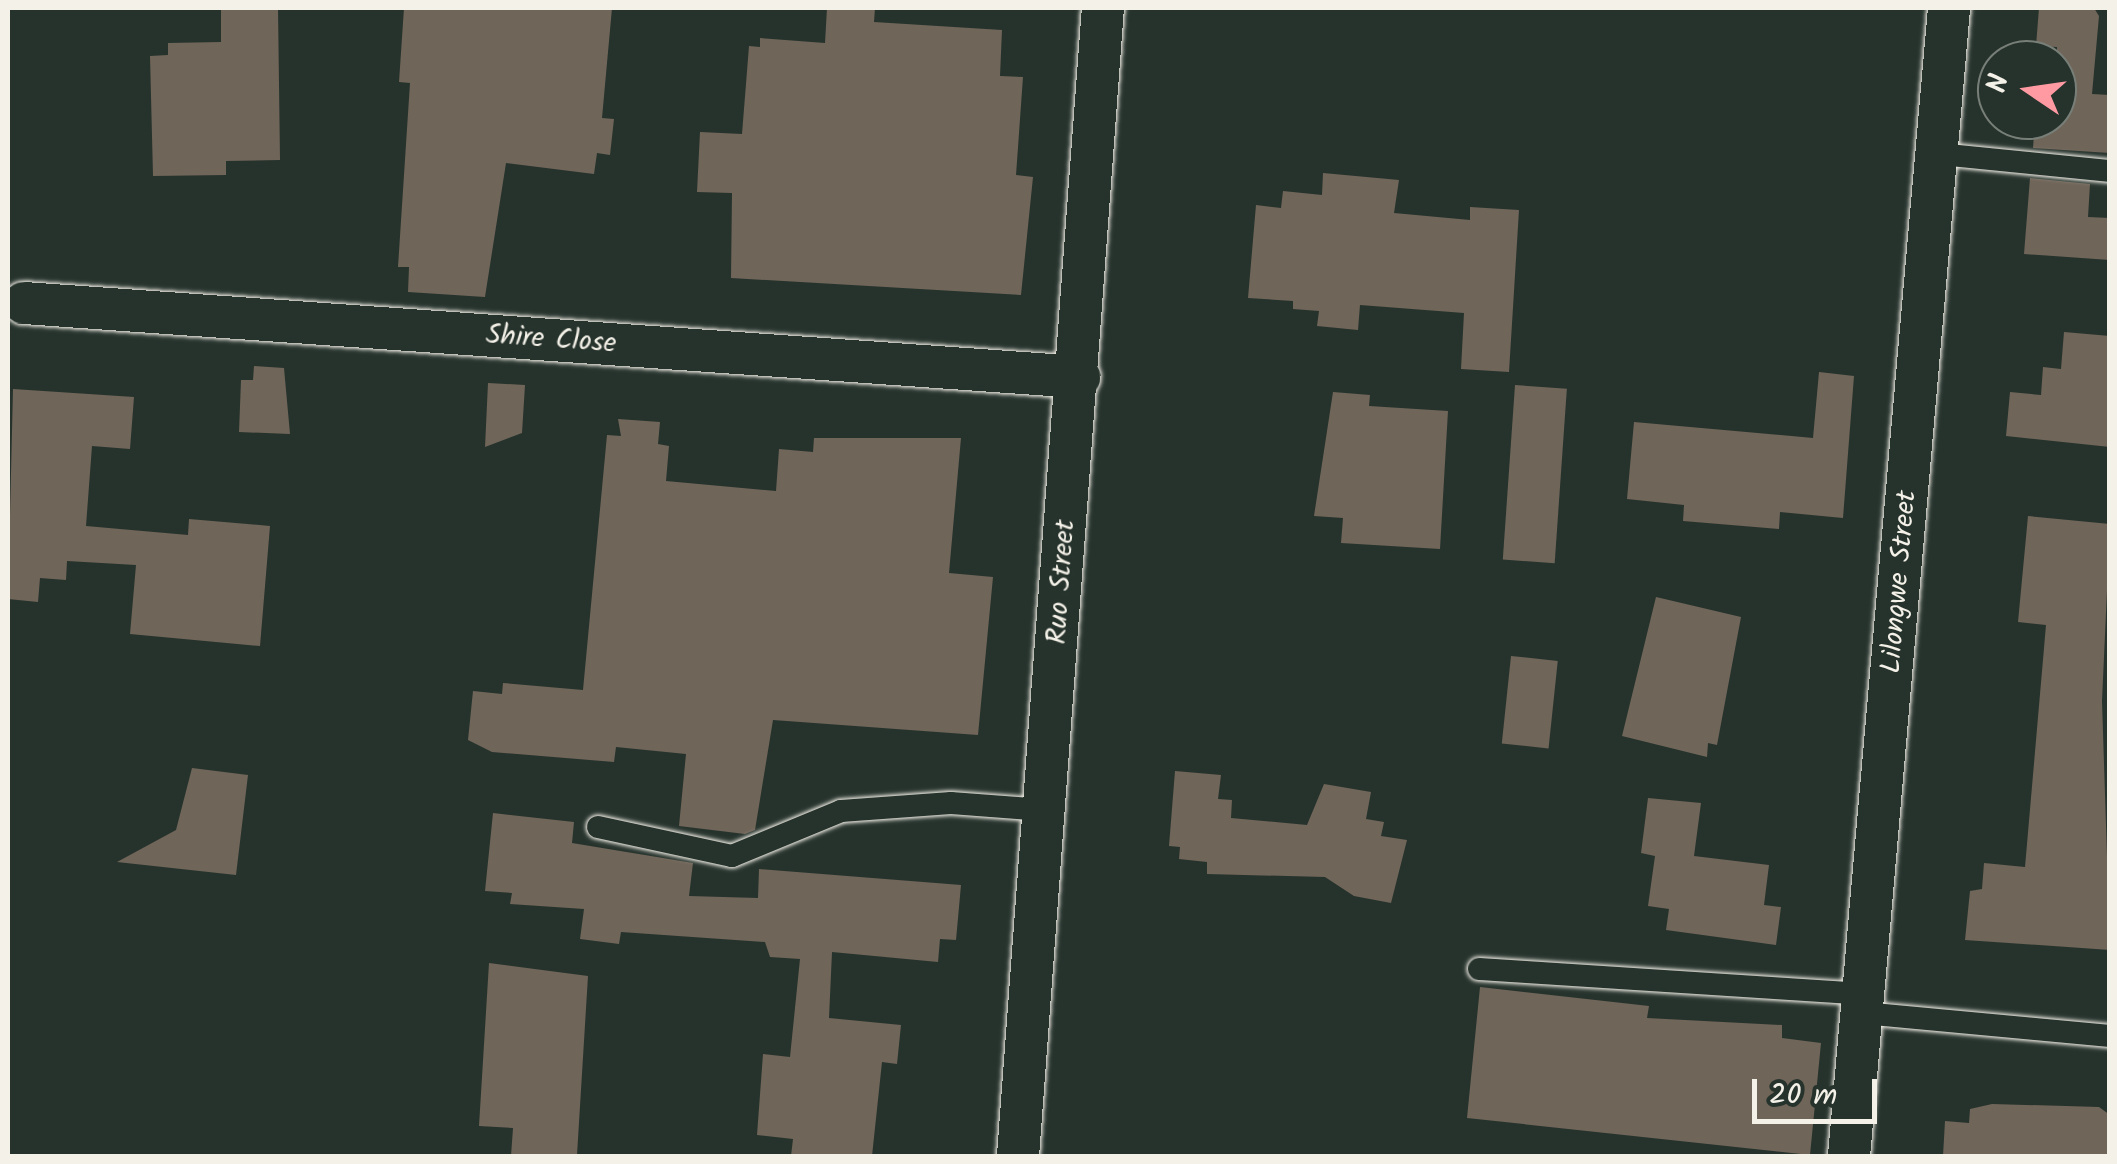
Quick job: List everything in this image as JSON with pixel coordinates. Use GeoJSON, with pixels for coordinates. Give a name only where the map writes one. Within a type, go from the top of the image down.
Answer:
{"type":"FeatureCollection","features":[{"type":"Feature","properties":{"kind":"street","name":"Ruo Street"},"geometry":{"type":"LineString","coordinates":[[1018,1156],[1104,8]]}},
{"type":"Feature","properties":{"kind":"street","name":"Lilongwe Street"},"geometry":{"type":"LineString","coordinates":[[1850,1156],[1949,8]]}},
{"type":"Feature","properties":{"kind":"street","name":"Shire Close"},"geometry":{"type":"LineString","coordinates":[[24,303],[1078,377]]}},
{"type":"Feature","properties":{"kind":"lane"},"geometry":{"type":"LineString","coordinates":[[1939,154],[2110,170]]}},
{"type":"Feature","properties":{"kind":"lane"},"geometry":{"type":"LineString","coordinates":[[598,827],[732,856],[841,812],[951,803],[1044,810]]}},
{"type":"Feature","properties":{"kind":"lane"},"geometry":{"type":"LineString","coordinates":[[1479,969],[1864,1004],[2110,1036]]}},
{"type":"Feature","properties":{"kind":"building"},"geometry":{"type":"Polygon","coordinates":[[[221,8],[278,8],[280,160],[226,161],[226,175],[153,176],[150,56],[168,55],[168,43],[221,42],[221,8]]]}},
{"type":"Feature","properties":{"kind":"building"},"geometry":{"type":"Polygon","coordinates":[[[404,8],[612,8],[602,118],[614,119],[610,155],[597,153],[594,174],[506,163],[485,297],[408,292],[409,267],[398,267],[410,83],[399,82],[404,8]]]}},
{"type":"Feature","properties":{"kind":"building"},"geometry":{"type":"Polygon","coordinates":[[[827,8],[875,8],[874,22],[1002,30],[1000,76],[1023,77],[1016,175],[1033,177],[1021,295],[731,278],[732,193],[697,192],[700,132],[742,134],[749,46],[760,47],[760,38],[825,43],[827,8]]]}},
{"type":"Feature","properties":{"kind":"building"},"geometry":{"type":"Polygon","coordinates":[[[2039,8],[2094,8],[2099,16],[2092,94],[2110,95],[2110,153],[2033,148],[2034,140],[2077,140],[2077,40],[2036,40],[2039,8]]]}},
{"type":"Feature","properties":{"kind":"building"},"geometry":{"type":"Polygon","coordinates":[[[1323,173],[1399,180],[1394,213],[1470,220],[1470,207],[1519,210],[1509,372],[1461,369],[1464,313],[1360,305],[1358,330],[1317,326],[1319,311],[1293,309],[1293,301],[1248,298],[1256,205],[1281,208],[1283,191],[1322,195],[1323,173]]]}},
{"type":"Feature","properties":{"kind":"building"},"geometry":{"type":"Polygon","coordinates":[[[2030,178],[2090,184],[2088,217],[2110,218],[2110,260],[2024,254],[2030,178]]]}},
{"type":"Feature","properties":{"kind":"building"},"geometry":{"type":"Polygon","coordinates":[[[2064,332],[2110,336],[2110,447],[2006,436],[2010,392],[2041,395],[2043,367],[2061,369],[2064,332]]]}},
{"type":"Feature","properties":{"kind":"building"},"geometry":{"type":"Polygon","coordinates":[[[254,366],[284,368],[290,434],[239,432],[241,380],[253,380],[254,366]]]}},
{"type":"Feature","properties":{"kind":"building"},"geometry":{"type":"Polygon","coordinates":[[[1819,372],[1854,376],[1843,518],[1780,512],[1779,529],[1683,521],[1684,505],[1627,499],[1634,422],[1813,438],[1819,372]]]}},
{"type":"Feature","properties":{"kind":"building"},"geometry":{"type":"Polygon","coordinates":[[[488,383],[525,385],[522,433],[485,447],[488,383]]]}},
{"type":"Feature","properties":{"kind":"building"},"geometry":{"type":"Polygon","coordinates":[[[1515,385],[1567,389],[1555,563],[1503,560],[1515,385]]]}},
{"type":"Feature","properties":{"kind":"building"},"geometry":{"type":"Polygon","coordinates":[[[13,389],[134,397],[130,449],[92,446],[86,526],[188,535],[189,519],[270,526],[260,646],[130,634],[136,565],[67,561],[66,580],[40,578],[38,602],[8,599],[13,389]]]}},
{"type":"Feature","properties":{"kind":"building"},"geometry":{"type":"Polygon","coordinates":[[[1333,392],[1370,395],[1369,406],[1448,411],[1440,549],[1341,543],[1343,518],[1314,516],[1333,392]]]}},
{"type":"Feature","properties":{"kind":"building"},"geometry":{"type":"Polygon","coordinates":[[[618,419],[660,422],[658,444],[669,446],[666,481],[776,491],[779,449],[813,452],[814,438],[961,438],[949,573],[993,577],[978,735],[773,720],[755,830],[745,834],[679,826],[686,754],[616,747],[614,762],[492,752],[468,740],[473,691],[502,694],[503,683],[583,690],[607,435],[621,436],[618,419]]]}},
{"type":"Feature","properties":{"kind":"building"},"geometry":{"type":"Polygon","coordinates":[[[2028,516],[2110,524],[2102,701],[2110,950],[1965,940],[1970,891],[1982,889],[1984,863],[2025,867],[2046,625],[2018,622],[2028,516]]]}},
{"type":"Feature","properties":{"kind":"building"},"geometry":{"type":"Polygon","coordinates":[[[1656,597],[1741,617],[1717,745],[1708,743],[1707,757],[1622,736],[1656,597]]]}},
{"type":"Feature","properties":{"kind":"building"},"geometry":{"type":"Polygon","coordinates":[[[1511,656],[1558,661],[1549,748],[1502,744],[1511,656]]]}},
{"type":"Feature","properties":{"kind":"building"},"geometry":{"type":"Polygon","coordinates":[[[192,768],[248,775],[236,875],[117,862],[176,830],[192,768]]]}},
{"type":"Feature","properties":{"kind":"building"},"geometry":{"type":"Polygon","coordinates":[[[1175,771],[1221,775],[1218,799],[1232,800],[1231,818],[1307,825],[1324,784],[1371,792],[1366,819],[1384,822],[1381,836],[1407,840],[1391,903],[1354,896],[1325,877],[1207,874],[1207,862],[1179,859],[1180,847],[1169,846],[1175,771]]]}},
{"type":"Feature","properties":{"kind":"building"},"geometry":{"type":"Polygon","coordinates":[[[1648,798],[1701,803],[1694,856],[1769,865],[1764,905],[1781,907],[1776,945],[1666,930],[1669,909],[1648,906],[1655,856],[1641,853],[1648,798]]]}},
{"type":"Feature","properties":{"kind":"building"},"geometry":{"type":"Polygon","coordinates":[[[493,813],[574,822],[572,843],[693,863],[689,896],[758,898],[759,869],[961,885],[956,940],[940,939],[938,962],[832,952],[829,1018],[901,1025],[897,1064],[882,1062],[872,1156],[791,1156],[793,1139],[757,1135],[763,1054],[790,1057],[800,959],[770,957],[765,942],[621,932],[619,944],[580,939],[584,909],[510,904],[512,893],[485,891],[493,813]]]}},
{"type":"Feature","properties":{"kind":"building"},"geometry":{"type":"Polygon","coordinates":[[[489,963],[588,976],[577,1155],[511,1156],[513,1128],[479,1126],[489,963]]]}},
{"type":"Feature","properties":{"kind":"building"},"geometry":{"type":"Polygon","coordinates":[[[1480,987],[1649,1006],[1647,1018],[1782,1025],[1782,1038],[1821,1043],[1810,1155],[1467,1118],[1480,987]]]}},
{"type":"Feature","properties":{"kind":"building"},"geometry":{"type":"Polygon","coordinates":[[[1992,1104],[2099,1107],[2110,1115],[2110,1156],[1943,1156],[1945,1121],[1969,1123],[1970,1109],[1992,1104]]]}}]}
